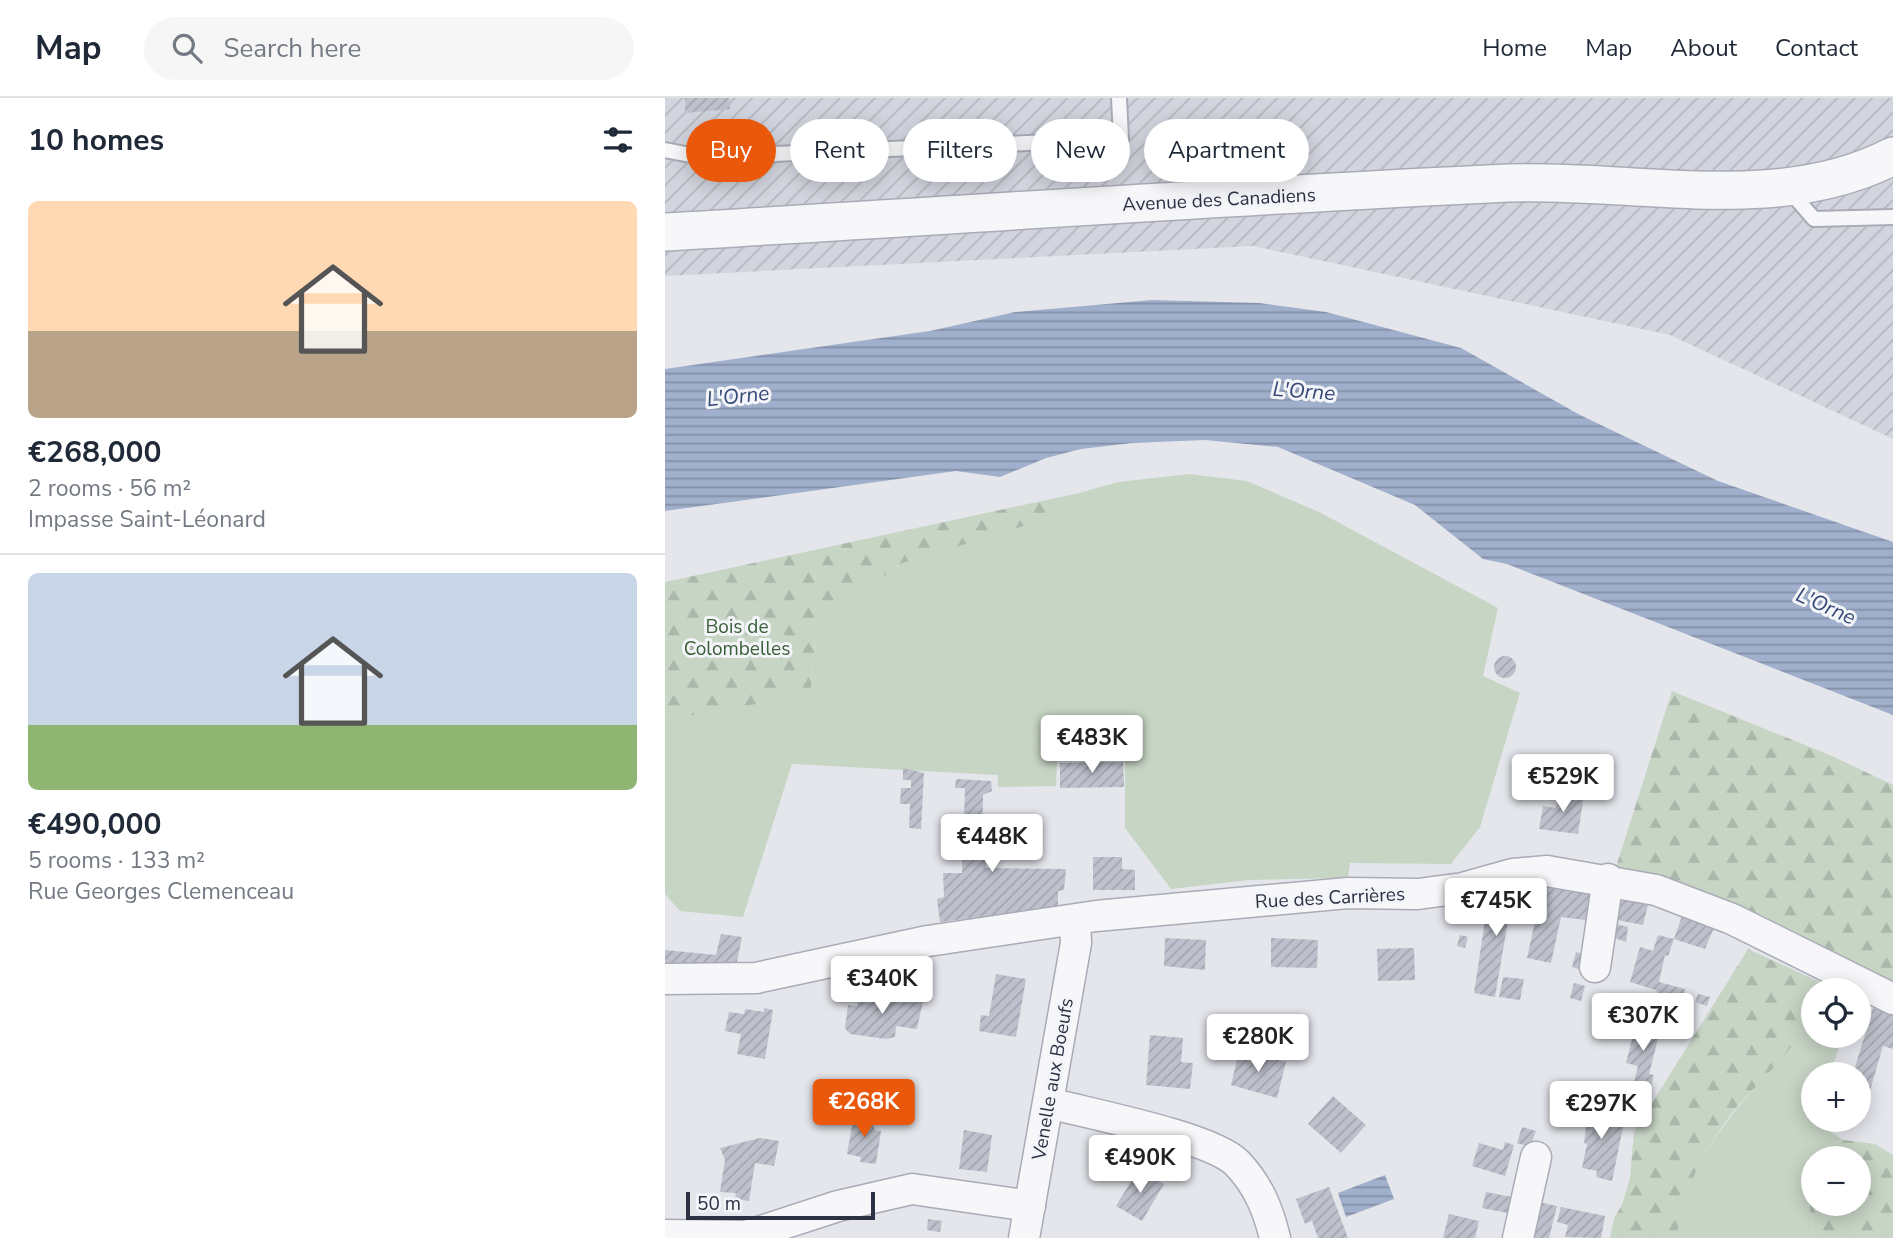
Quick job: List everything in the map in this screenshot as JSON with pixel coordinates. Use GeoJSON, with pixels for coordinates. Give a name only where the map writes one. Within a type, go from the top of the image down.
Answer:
{"type":"FeatureCollection","features":[{"type":"Feature","properties":{"kind":"street","name":"Avenue des Canadiens"},"geometry":{"type":"LineString","coordinates":[[665,232],[1512,183],[1788,188],[1835,180],[1893,156]]}},
{"type":"Feature","properties":{"kind":"street","name":"Rue des Carrières"},"geometry":{"type":"LineString","coordinates":[[665,979],[756,978],[928,941],[1075,920],[1347,893],[1418,894],[1464,888],[1513,874],[1547,871],[1608,879],[1656,890],[1732,919],[1893,999]]}},
{"type":"Feature","properties":{"kind":"street"},"geometry":{"type":"LineString","coordinates":[[1595,967],[1608,879]]}},
{"type":"Feature","properties":{"kind":"street","name":"Venelle aux Boeufs"},"geometry":{"type":"LineString","coordinates":[[1024,1238],[1076,943],[1075,920]]}},
{"type":"Feature","properties":{"kind":"street"},"geometry":{"type":"LineString","coordinates":[[1049,1103],[1209,1145],[1235,1161],[1255,1185],[1268,1208],[1275,1238]]}},
{"type":"Feature","properties":{"kind":"street"},"geometry":{"type":"LineString","coordinates":[[1518,1238],[1536,1157]]}},
{"type":"Feature","properties":{"kind":"street"},"geometry":{"type":"LineString","coordinates":[[665,1234],[746,1236],[838,1206],[912,1189],[1030,1206]]}},
{"type":"Feature","properties":{"kind":"lane"},"geometry":{"type":"LineString","coordinates":[[665,150],[701,157],[1121,139],[1119,98]]}},
{"type":"Feature","properties":{"kind":"lane"},"geometry":{"type":"LineString","coordinates":[[1788,188],[1814,219],[1893,217]]}},
{"type":"Feature","properties":{"kind":"shaded area"},"geometry":{"type":"Polygon","coordinates":[[[665,98],[1893,98],[1893,439],[1670,335],[1253,246],[665,276],[665,98]]]}},
{"type":"Feature","properties":{"kind":"green space"},"geometry":{"type":"Polygon","coordinates":[[[1189,474],[1247,481],[1319,512],[1498,608],[1483,676],[1520,693],[1480,827],[1451,864],[1350,863],[1348,878],[1249,880],[1171,889],[1125,828],[1125,759],[1057,761],[1056,786],[998,787],[998,775],[792,764],[743,917],[680,911],[665,894],[665,719],[737,709],[811,689],[815,638],[864,591],[900,564],[1057,516],[1079,493],[1118,482],[1189,474]]]}},
{"type":"Feature","properties":{"kind":"green space","name":"Bois de Colombelles"},"geometry":{"type":"Polygon","coordinates":[[[1079,493],[1057,516],[900,564],[864,591],[815,638],[811,689],[737,709],[665,719],[665,582],[1079,493]]]}},
{"type":"Feature","properties":{"kind":"green space"},"geometry":{"type":"Polygon","coordinates":[[[1672,691],[1832,756],[1893,785],[1893,987],[1686,884],[1615,870],[1672,691]]]}},
{"type":"Feature","properties":{"kind":"green space"},"geometry":{"type":"Polygon","coordinates":[[[1748,949],[1811,978],[1801,978],[1801,1031],[1782,1058],[1741,1102],[1710,1144],[1688,1190],[1677,1238],[1610,1238],[1614,1218],[1622,1205],[1630,1178],[1634,1132],[1748,949]]]}},
{"type":"Feature","properties":{"kind":"green space"},"geometry":{"type":"Polygon","coordinates":[[[1801,1029],[1801,1048],[1839,1048],[1834,1062],[1801,1062],[1801,1132],[1831,1132],[1843,1140],[1828,1146],[1801,1146],[1801,1216],[1811,1216],[1813,1238],[1677,1238],[1683,1204],[1695,1173],[1711,1144],[1801,1029]]]}},
{"type":"Feature","properties":{"kind":"green space"},"geometry":{"type":"Polygon","coordinates":[[[1843,1140],[1875,1144],[1893,1155],[1893,1238],[1813,1238],[1811,1216],[1871,1216],[1871,1146],[1828,1146],[1843,1140]]]}},
{"type":"Feature","properties":{"kind":"water","name":"L'Orne"},"geometry":{"type":"Polygon","coordinates":[[[1152,300],[1259,303],[1326,312],[1461,348],[1580,415],[1718,481],[1893,542],[1893,715],[1507,564],[1483,559],[1415,505],[1278,447],[1205,440],[1132,443],[1081,449],[1046,458],[1000,477],[956,471],[665,511],[665,369],[930,331],[1015,312],[1152,300]]]}},
{"type":"Feature","properties":{"kind":"water"},"geometry":{"type":"Polygon","coordinates":[[[1385,1175],[1394,1199],[1346,1217],[1338,1193],[1385,1175]]]}},
{"type":"Feature","properties":{"kind":"building"},"geometry":{"type":"Polygon","coordinates":[[[685,98],[729,98],[730,109],[685,113],[685,98]]]}},
{"type":"Feature","properties":{"kind":"building"},"geometry":{"type":"Polygon","coordinates":[[[1505,656],[1513,659],[1516,667],[1513,675],[1505,678],[1497,675],[1494,667],[1497,659],[1505,656]]]}},
{"type":"Feature","properties":{"kind":"building"},"geometry":{"type":"Polygon","coordinates":[[[1123,762],[1124,787],[1060,788],[1060,763],[1123,762]]]}},
{"type":"Feature","properties":{"kind":"building"},"geometry":{"type":"Polygon","coordinates":[[[903,768],[924,773],[921,829],[909,828],[910,804],[900,804],[901,788],[911,788],[911,780],[903,780],[903,768]]]}},
{"type":"Feature","properties":{"kind":"building"},"geometry":{"type":"Polygon","coordinates":[[[956,779],[991,781],[992,791],[983,795],[982,855],[986,855],[986,868],[1066,869],[1064,890],[1058,891],[1058,907],[940,922],[937,899],[944,897],[943,873],[962,873],[965,788],[955,788],[956,779]]]}},
{"type":"Feature","properties":{"kind":"building"},"geometry":{"type":"Polygon","coordinates":[[[1559,792],[1584,795],[1578,834],[1539,829],[1543,806],[1556,808],[1559,792]]]}},
{"type":"Feature","properties":{"kind":"building"},"geometry":{"type":"Polygon","coordinates":[[[1093,857],[1122,857],[1122,869],[1135,870],[1135,890],[1093,890],[1093,857]]]}},
{"type":"Feature","properties":{"kind":"building"},"geometry":{"type":"Polygon","coordinates":[[[1543,884],[1566,891],[1597,895],[1593,921],[1561,917],[1551,963],[1527,958],[1543,884]]]}},
{"type":"Feature","properties":{"kind":"building"},"geometry":{"type":"Polygon","coordinates":[[[1529,887],[1524,910],[1510,909],[1495,997],[1474,993],[1488,901],[1492,893],[1529,887]]]}},
{"type":"Feature","properties":{"kind":"building"},"geometry":{"type":"Polygon","coordinates":[[[1612,897],[1648,905],[1643,925],[1607,918],[1612,897]]]}},
{"type":"Feature","properties":{"kind":"building"},"geometry":{"type":"Polygon","coordinates":[[[1683,913],[1714,928],[1705,949],[1674,939],[1683,913]]]}},
{"type":"Feature","properties":{"kind":"building"},"geometry":{"type":"Polygon","coordinates":[[[1607,922],[1628,927],[1626,942],[1606,935],[1607,922]]]}},
{"type":"Feature","properties":{"kind":"building"},"geometry":{"type":"Polygon","coordinates":[[[721,934],[742,937],[736,967],[665,966],[665,950],[716,955],[721,934]]]}},
{"type":"Feature","properties":{"kind":"building"},"geometry":{"type":"Polygon","coordinates":[[[1460,935],[1468,937],[1465,948],[1457,946],[1460,935]]]}},
{"type":"Feature","properties":{"kind":"building"},"geometry":{"type":"Polygon","coordinates":[[[1658,935],[1674,939],[1668,956],[1665,955],[1659,982],[1685,989],[1682,1001],[1661,998],[1656,990],[1630,982],[1640,947],[1653,951],[1658,935]]]}},
{"type":"Feature","properties":{"kind":"building"},"geometry":{"type":"Polygon","coordinates":[[[1165,938],[1206,940],[1205,970],[1164,966],[1165,938]]]}},
{"type":"Feature","properties":{"kind":"building"},"geometry":{"type":"Polygon","coordinates":[[[1271,938],[1318,940],[1317,968],[1271,967],[1271,938]]]}},
{"type":"Feature","properties":{"kind":"building"},"geometry":{"type":"Polygon","coordinates":[[[1414,948],[1415,980],[1378,981],[1377,949],[1414,948]]]}},
{"type":"Feature","properties":{"kind":"building"},"geometry":{"type":"Polygon","coordinates":[[[1576,952],[1593,957],[1589,972],[1572,967],[1576,952]]]}},
{"type":"Feature","properties":{"kind":"building"},"geometry":{"type":"Polygon","coordinates":[[[996,974],[1026,979],[1016,1037],[979,1031],[981,1015],[989,1016],[996,974]]]}},
{"type":"Feature","properties":{"kind":"building"},"geometry":{"type":"Polygon","coordinates":[[[1503,977],[1524,979],[1520,1000],[1499,997],[1503,977]]]}},
{"type":"Feature","properties":{"kind":"building"},"geometry":{"type":"Polygon","coordinates":[[[1574,983],[1585,986],[1581,1001],[1570,998],[1574,983]]]}},
{"type":"Feature","properties":{"kind":"building"},"geometry":{"type":"Polygon","coordinates":[[[859,992],[923,1001],[917,1029],[896,1026],[895,1037],[886,1039],[850,1034],[845,1028],[848,1005],[857,1006],[859,992]]]}},
{"type":"Feature","properties":{"kind":"building"},"geometry":{"type":"Polygon","coordinates":[[[1698,994],[1710,997],[1707,1006],[1695,1002],[1698,994]]]}},
{"type":"Feature","properties":{"kind":"building"},"geometry":{"type":"Polygon","coordinates":[[[764,1008],[773,1010],[765,1059],[737,1054],[741,1034],[725,1031],[729,1012],[744,1014],[745,1009],[764,1012],[764,1008]]]}},
{"type":"Feature","properties":{"kind":"building"},"geometry":{"type":"Polygon","coordinates":[[[1873,1008],[1893,1014],[1893,1049],[1883,1046],[1871,1087],[1871,1062],[1857,1062],[1861,1048],[1871,1048],[1873,1008]]]}},
{"type":"Feature","properties":{"kind":"building"},"geometry":{"type":"Polygon","coordinates":[[[1636,1024],[1660,1031],[1649,1074],[1654,1075],[1651,1086],[1634,1082],[1638,1066],[1626,1063],[1636,1024]]]}},
{"type":"Feature","properties":{"kind":"building"},"geometry":{"type":"Polygon","coordinates":[[[1150,1035],[1183,1038],[1181,1062],[1193,1063],[1190,1089],[1146,1085],[1150,1035]]]}},
{"type":"Feature","properties":{"kind":"building"},"geometry":{"type":"Polygon","coordinates":[[[1239,1051],[1286,1062],[1277,1098],[1231,1085],[1239,1051]]]}},
{"type":"Feature","properties":{"kind":"building"},"geometry":{"type":"Polygon","coordinates":[[[1333,1096],[1366,1125],[1341,1153],[1308,1124],[1333,1096]]]}},
{"type":"Feature","properties":{"kind":"building"},"geometry":{"type":"Polygon","coordinates":[[[1590,1100],[1613,1105],[1609,1124],[1623,1127],[1612,1181],[1596,1177],[1597,1171],[1582,1168],[1587,1144],[1584,1143],[1590,1100]]]}},
{"type":"Feature","properties":{"kind":"building"},"geometry":{"type":"Polygon","coordinates":[[[868,1113],[875,1130],[881,1131],[876,1164],[860,1162],[861,1157],[847,1154],[854,1115],[868,1113]]]}},
{"type":"Feature","properties":{"kind":"building"},"geometry":{"type":"Polygon","coordinates":[[[1522,1127],[1536,1131],[1530,1147],[1517,1143],[1522,1127]]]}},
{"type":"Feature","properties":{"kind":"building"},"geometry":{"type":"Polygon","coordinates":[[[964,1130],[992,1135],[987,1172],[959,1169],[964,1130]]]}},
{"type":"Feature","properties":{"kind":"building"},"geometry":{"type":"Polygon","coordinates":[[[760,1138],[779,1141],[774,1166],[755,1163],[749,1201],[735,1199],[736,1193],[720,1192],[725,1160],[720,1148],[760,1138]]]}},
{"type":"Feature","properties":{"kind":"building"},"geometry":{"type":"Polygon","coordinates":[[[1505,1142],[1514,1145],[1505,1176],[1472,1166],[1479,1143],[1503,1150],[1505,1142]]]}},
{"type":"Feature","properties":{"kind":"building"},"geometry":{"type":"Polygon","coordinates":[[[1139,1168],[1164,1184],[1142,1221],[1116,1206],[1139,1168]]]}},
{"type":"Feature","properties":{"kind":"building"},"geometry":{"type":"Polygon","coordinates":[[[1329,1187],[1348,1238],[1318,1238],[1312,1221],[1305,1224],[1296,1199],[1329,1187]]]}},
{"type":"Feature","properties":{"kind":"building"},"geometry":{"type":"Polygon","coordinates":[[[1486,1192],[1522,1199],[1518,1215],[1482,1208],[1486,1192]]]}},
{"type":"Feature","properties":{"kind":"building"},"geometry":{"type":"Polygon","coordinates":[[[1534,1201],[1557,1206],[1549,1238],[1525,1238],[1534,1201]]]}},
{"type":"Feature","properties":{"kind":"building"},"geometry":{"type":"Polygon","coordinates":[[[1561,1207],[1605,1216],[1601,1238],[1565,1237],[1568,1225],[1557,1222],[1561,1207]]]}},
{"type":"Feature","properties":{"kind":"building"},"geometry":{"type":"Polygon","coordinates":[[[1449,1214],[1479,1221],[1475,1238],[1443,1238],[1449,1214]]]}},
{"type":"Feature","properties":{"kind":"building"},"geometry":{"type":"Polygon","coordinates":[[[928,1219],[942,1221],[940,1232],[927,1230],[928,1219]]]}}]}
